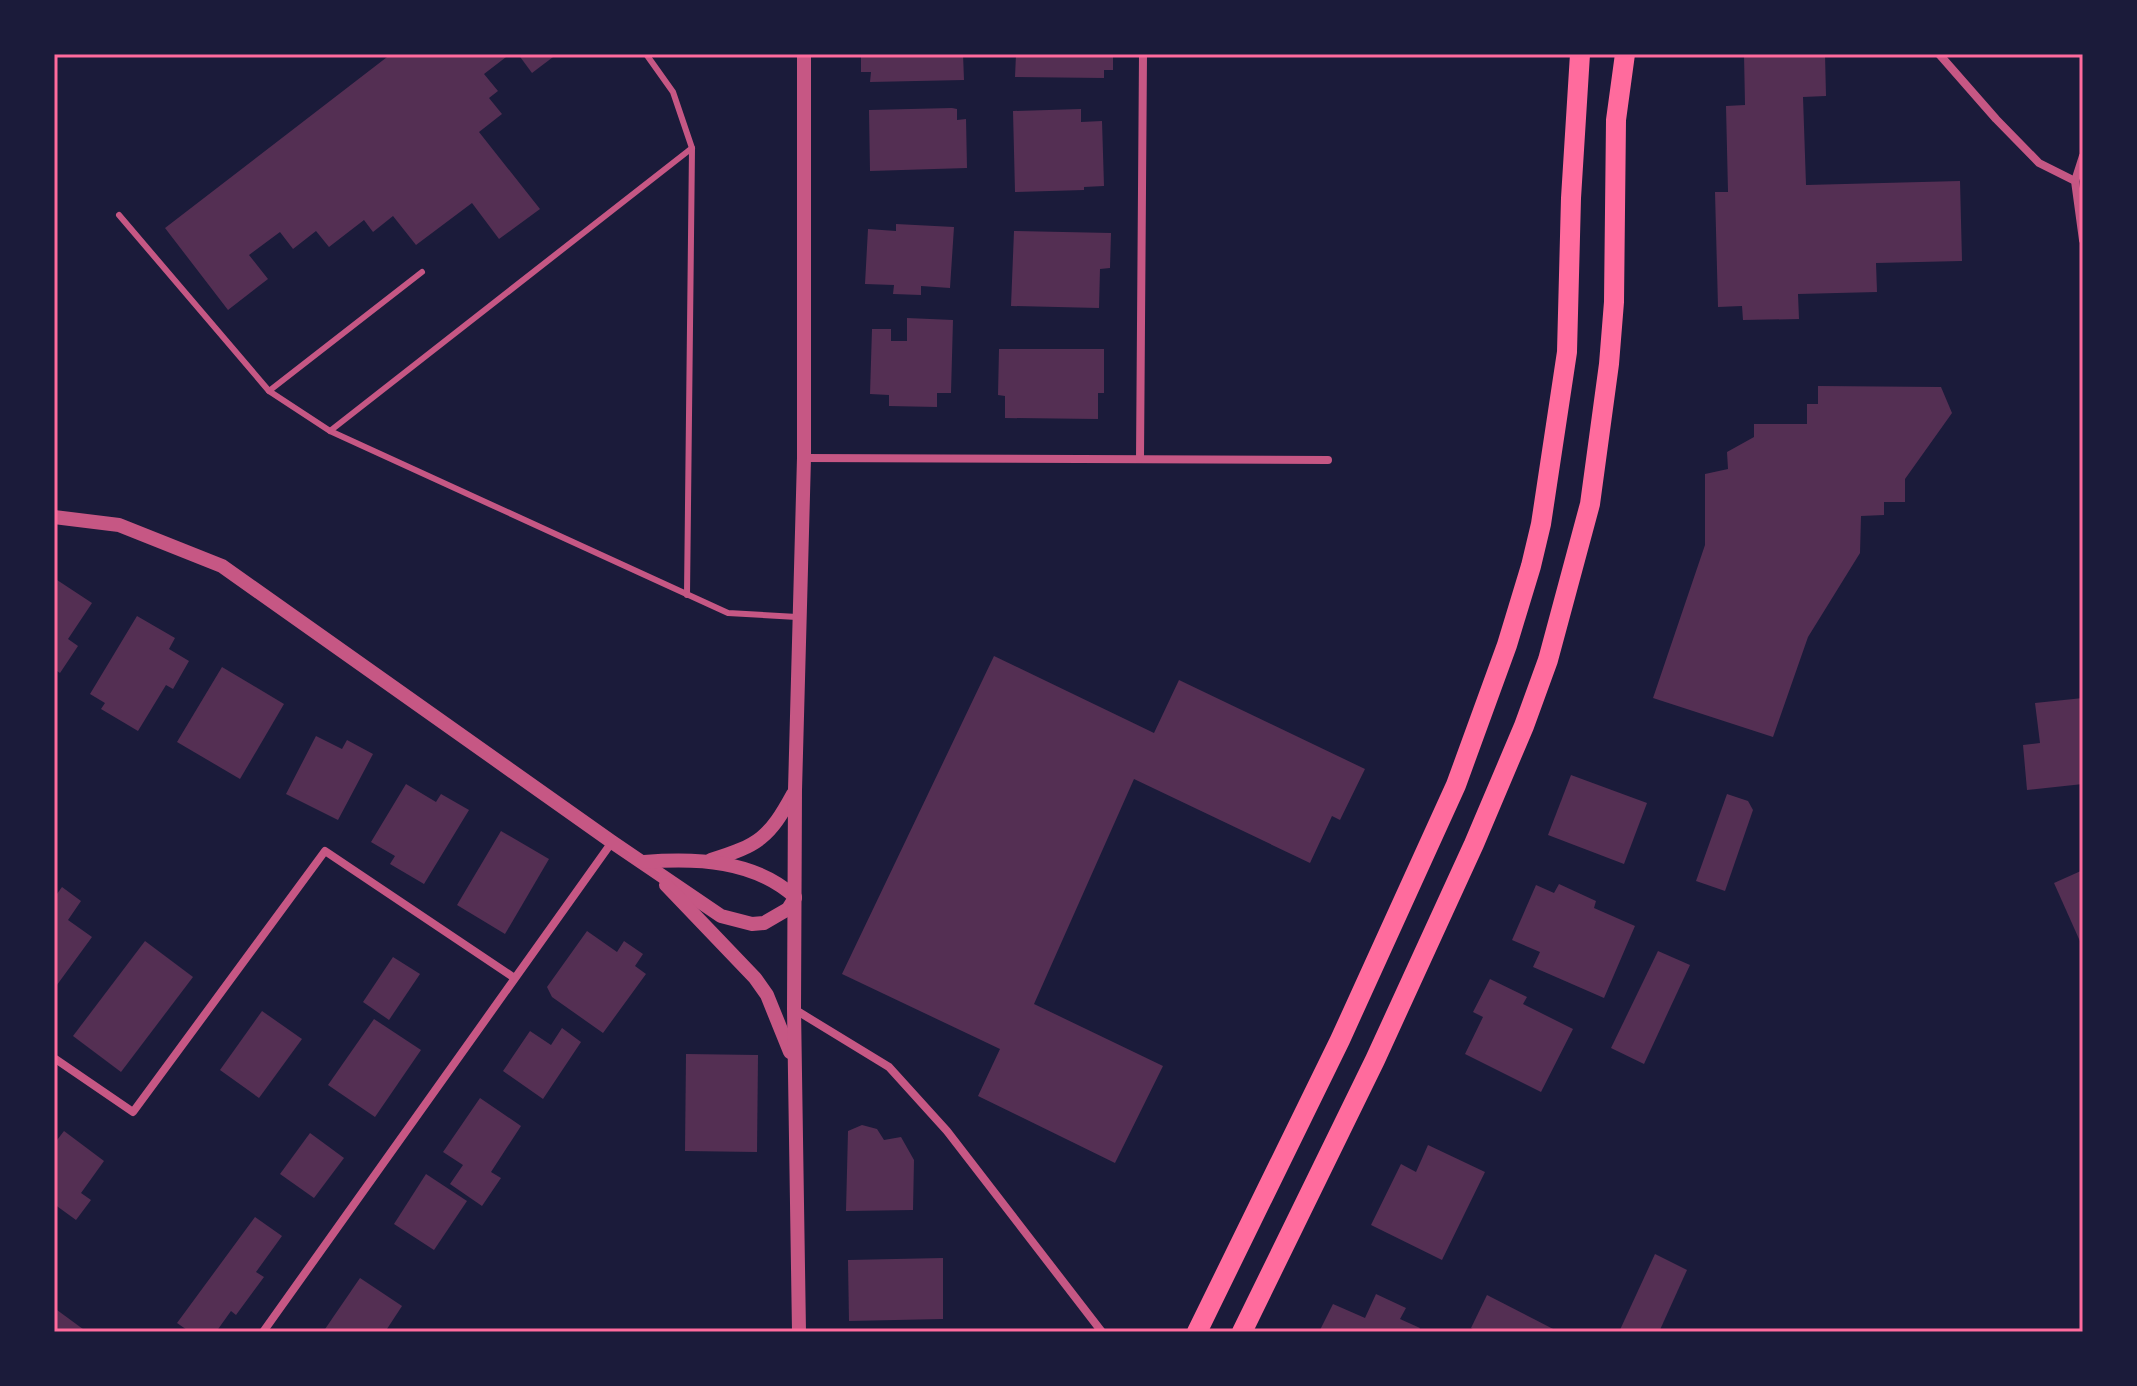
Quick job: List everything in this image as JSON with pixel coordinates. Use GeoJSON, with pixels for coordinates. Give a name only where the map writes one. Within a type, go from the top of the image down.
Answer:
{"type":"FeatureCollection","features":[{"type":"Feature","properties":{"kind":"main road"},"geometry":{"type":"LineString","coordinates":[[1197,1332],[1340,1040],[1456,785],[1507,645],[1531,566],[1541,524],[1567,352],[1571,198],[1580,54]]}},
{"type":"Feature","properties":{"kind":"main road"},"geometry":{"type":"LineString","coordinates":[[1242,1332],[1375,1060],[1474,844],[1548,660],[1590,504],[1609,364],[1614,302],[1616,120],[1625,54]]}},
{"type":"Feature","properties":{"kind":"street"},"geometry":{"type":"LineString","coordinates":[[799,1332],[794,1009],[795,790],[804,458],[804,54]]}},
{"type":"Feature","properties":{"kind":"street"},"geometry":{"type":"LineString","coordinates":[[1140,459],[1143,54]]}},
{"type":"Feature","properties":{"kind":"street"},"geometry":{"type":"LineString","coordinates":[[1939,54],[2039,163],[2075,181]]}},
{"type":"Feature","properties":{"kind":"street"},"geometry":{"type":"LineString","coordinates":[[2083,156],[2075,181],[2083,240]]}},
{"type":"Feature","properties":{"kind":"street"},"geometry":{"type":"LineString","coordinates":[[804,458],[1328,460]]}},
{"type":"Feature","properties":{"kind":"street"},"geometry":{"type":"LineString","coordinates":[[54,517],[119,525],[222,566],[721,916],[752,924],[777,918],[788,909],[795,897]]}},
{"type":"Feature","properties":{"kind":"street"},"geometry":{"type":"LineString","coordinates":[[708,861],[752,846],[767,835],[795,790]]}},
{"type":"Feature","properties":{"kind":"street"},"geometry":{"type":"LineString","coordinates":[[263,1332],[612,842]]}},
{"type":"Feature","properties":{"kind":"street"},"geometry":{"type":"LineString","coordinates":[[54,1058],[133,1112],[325,851],[513,977]]}},
{"type":"Feature","properties":{"kind":"street"},"geometry":{"type":"LineString","coordinates":[[643,862],[708,861],[740,866],[774,880],[795,897]]}},
{"type":"Feature","properties":{"kind":"street"},"geometry":{"type":"LineString","coordinates":[[643,862],[755,978],[767,995],[794,1065]]}},
{"type":"Feature","properties":{"kind":"street"},"geometry":{"type":"LineString","coordinates":[[794,1009],[889,1067],[947,1131],[1102,1332]]}},
{"type":"Feature","properties":{"kind":"lane"},"geometry":{"type":"LineString","coordinates":[[646,54],[673,92],[692,148],[687,595]]}},
{"type":"Feature","properties":{"kind":"lane"},"geometry":{"type":"LineString","coordinates":[[330,431],[692,148]]}},
{"type":"Feature","properties":{"kind":"lane"},"geometry":{"type":"LineString","coordinates":[[119,215],[269,391],[330,431],[728,613],[801,617]]}},
{"type":"Feature","properties":{"kind":"lane"},"geometry":{"type":"LineString","coordinates":[[269,391],[422,272]]}},
{"type":"Feature","properties":{"kind":"building"},"geometry":{"type":"Polygon","coordinates":[[[391,54],[510,54],[484,74],[498,91],[489,98],[502,114],[479,132],[540,209],[499,239],[472,203],[416,245],[393,216],[373,232],[364,220],[329,247],[316,231],[293,249],[280,232],[249,255],[268,279],[228,310],[165,228],[391,54]]]}},
{"type":"Feature","properties":{"kind":"building"},"geometry":{"type":"Polygon","coordinates":[[[518,54],[557,54],[532,73],[518,54]]]}},
{"type":"Feature","properties":{"kind":"building"},"geometry":{"type":"Polygon","coordinates":[[[861,54],[963,54],[964,80],[870,82],[871,72],[861,72],[861,54]]]}},
{"type":"Feature","properties":{"kind":"building"},"geometry":{"type":"Polygon","coordinates":[[[1016,54],[1113,54],[1113,70],[1104,70],[1104,78],[1015,77],[1016,54]]]}},
{"type":"Feature","properties":{"kind":"building"},"geometry":{"type":"Polygon","coordinates":[[[1744,54],[1825,54],[1826,96],[1803,97],[1806,185],[1960,181],[1962,261],[1876,263],[1877,292],[1798,294],[1799,319],[1743,320],[1742,306],[1718,307],[1715,192],[1728,192],[1726,106],[1745,105],[1744,54]]]}},
{"type":"Feature","properties":{"kind":"building"},"geometry":{"type":"Polygon","coordinates":[[[957,109],[957,120],[966,119],[967,168],[870,171],[869,110],[957,109]]]}},
{"type":"Feature","properties":{"kind":"building"},"geometry":{"type":"Polygon","coordinates":[[[1081,109],[1081,122],[1102,121],[1104,186],[1084,187],[1084,190],[1015,192],[1013,111],[1081,109]]]}},
{"type":"Feature","properties":{"kind":"building"},"geometry":{"type":"Polygon","coordinates":[[[896,224],[954,227],[950,288],[921,286],[921,295],[893,294],[894,285],[865,284],[868,229],[896,231],[896,224]]]}},
{"type":"Feature","properties":{"kind":"building"},"geometry":{"type":"Polygon","coordinates":[[[1014,231],[1111,233],[1110,268],[1100,269],[1099,308],[1011,306],[1014,231]]]}},
{"type":"Feature","properties":{"kind":"building"},"geometry":{"type":"Polygon","coordinates":[[[907,318],[953,320],[951,393],[937,393],[937,407],[889,406],[889,395],[870,394],[872,329],[891,329],[891,341],[907,341],[907,318]]]}},
{"type":"Feature","properties":{"kind":"building"},"geometry":{"type":"Polygon","coordinates":[[[999,349],[1104,349],[1104,393],[1098,393],[1098,419],[1005,418],[1005,396],[998,395],[999,349]]]}},
{"type":"Feature","properties":{"kind":"building"},"geometry":{"type":"Polygon","coordinates":[[[1818,386],[1941,387],[1952,413],[1905,479],[1905,502],[1884,502],[1884,515],[1861,516],[1860,553],[1808,637],[1773,737],[1653,698],[1705,545],[1705,474],[1728,469],[1727,452],[1754,437],[1754,424],[1807,424],[1807,404],[1818,404],[1818,386]]]}},
{"type":"Feature","properties":{"kind":"building"},"geometry":{"type":"Polygon","coordinates":[[[54,578],[92,603],[68,639],[78,646],[60,673],[54,669],[54,578]]]}},
{"type":"Feature","properties":{"kind":"building"},"geometry":{"type":"Polygon","coordinates":[[[137,616],[175,638],[169,649],[189,661],[173,689],[166,685],[138,731],[101,709],[105,703],[90,694],[137,616]]]}},
{"type":"Feature","properties":{"kind":"building"},"geometry":{"type":"Polygon","coordinates":[[[994,656],[1154,733],[1179,680],[1365,769],[1340,820],[1332,816],[1310,863],[1134,779],[1034,1004],[1163,1066],[1115,1163],[978,1096],[1000,1049],[842,974],[994,656]]]}},
{"type":"Feature","properties":{"kind":"building"},"geometry":{"type":"Polygon","coordinates":[[[222,667],[284,704],[240,779],[177,742],[222,667]]]}},
{"type":"Feature","properties":{"kind":"building"},"geometry":{"type":"Polygon","coordinates":[[[2083,698],[2083,784],[2027,790],[2023,745],[2040,743],[2035,703],[2083,698]]]}},
{"type":"Feature","properties":{"kind":"building"},"geometry":{"type":"Polygon","coordinates":[[[316,736],[342,749],[347,740],[373,754],[338,820],[286,794],[316,736]]]}},
{"type":"Feature","properties":{"kind":"building"},"geometry":{"type":"Polygon","coordinates":[[[1571,775],[1647,803],[1624,864],[1548,835],[1571,775]]]}},
{"type":"Feature","properties":{"kind":"building"},"geometry":{"type":"Polygon","coordinates":[[[406,784],[436,802],[441,794],[469,810],[424,884],[390,864],[395,856],[371,842],[406,784]]]}},
{"type":"Feature","properties":{"kind":"building"},"geometry":{"type":"Polygon","coordinates":[[[1727,794],[1748,801],[1753,810],[1725,891],[1696,881],[1727,794]]]}},
{"type":"Feature","properties":{"kind":"building"},"geometry":{"type":"Polygon","coordinates":[[[501,831],[549,859],[505,934],[457,905],[501,831]]]}},
{"type":"Feature","properties":{"kind":"building"},"geometry":{"type":"Polygon","coordinates":[[[2083,870],[2083,948],[2054,883],[2083,870]]]}},
{"type":"Feature","properties":{"kind":"building"},"geometry":{"type":"Polygon","coordinates":[[[1559,884],[1596,901],[1594,908],[1635,926],[1604,998],[1533,967],[1540,952],[1512,940],[1536,885],[1554,893],[1559,884]]]}},
{"type":"Feature","properties":{"kind":"building"},"geometry":{"type":"Polygon","coordinates":[[[62,887],[81,901],[68,920],[92,937],[54,989],[54,898],[62,887]]]}},
{"type":"Feature","properties":{"kind":"building"},"geometry":{"type":"Polygon","coordinates":[[[587,931],[617,952],[624,941],[643,954],[635,966],[646,974],[603,1033],[552,997],[547,987],[587,931]]]}},
{"type":"Feature","properties":{"kind":"building"},"geometry":{"type":"Polygon","coordinates":[[[145,941],[193,977],[121,1072],[73,1036],[145,941]]]}},
{"type":"Feature","properties":{"kind":"building"},"geometry":{"type":"Polygon","coordinates":[[[1658,951],[1690,965],[1644,1064],[1611,1048],[1658,951]]]}},
{"type":"Feature","properties":{"kind":"building"},"geometry":{"type":"Polygon","coordinates":[[[393,957],[420,974],[389,1020],[363,1002],[393,957]]]}},
{"type":"Feature","properties":{"kind":"building"},"geometry":{"type":"Polygon","coordinates":[[[1490,979],[1527,997],[1523,1004],[1573,1029],[1541,1092],[1465,1054],[1483,1017],[1473,1012],[1490,979]]]}},
{"type":"Feature","properties":{"kind":"building"},"geometry":{"type":"Polygon","coordinates":[[[262,1011],[302,1039],[259,1098],[220,1070],[262,1011]]]}},
{"type":"Feature","properties":{"kind":"building"},"geometry":{"type":"Polygon","coordinates":[[[374,1019],[421,1050],[375,1117],[328,1085],[374,1019]]]}},
{"type":"Feature","properties":{"kind":"building"},"geometry":{"type":"Polygon","coordinates":[[[562,1028],[581,1042],[543,1099],[503,1071],[530,1031],[551,1045],[562,1028]]]}},
{"type":"Feature","properties":{"kind":"building"},"geometry":{"type":"Polygon","coordinates":[[[686,1054],[758,1055],[757,1152],[685,1151],[686,1054]]]}},
{"type":"Feature","properties":{"kind":"building"},"geometry":{"type":"Polygon","coordinates":[[[480,1098],[521,1126],[491,1172],[501,1178],[482,1206],[450,1184],[463,1165],[443,1152],[480,1098]]]}},
{"type":"Feature","properties":{"kind":"building"},"geometry":{"type":"Polygon","coordinates":[[[862,1125],[877,1129],[884,1140],[901,1137],[914,1160],[913,1210],[846,1211],[848,1131],[862,1125]]]}},
{"type":"Feature","properties":{"kind":"building"},"geometry":{"type":"Polygon","coordinates":[[[64,1131],[104,1161],[81,1193],[91,1200],[76,1220],[54,1204],[54,1144],[64,1131]]]}},
{"type":"Feature","properties":{"kind":"building"},"geometry":{"type":"Polygon","coordinates":[[[310,1133],[344,1158],[314,1198],[280,1174],[310,1133]]]}},
{"type":"Feature","properties":{"kind":"building"},"geometry":{"type":"Polygon","coordinates":[[[1428,1145],[1485,1172],[1442,1260],[1371,1225],[1401,1164],[1416,1172],[1428,1145]]]}},
{"type":"Feature","properties":{"kind":"building"},"geometry":{"type":"Polygon","coordinates":[[[426,1174],[467,1201],[434,1250],[394,1224],[426,1174]]]}},
{"type":"Feature","properties":{"kind":"building"},"geometry":{"type":"Polygon","coordinates":[[[255,1217],[282,1236],[256,1272],[264,1277],[236,1315],[231,1311],[216,1332],[190,1332],[177,1323],[255,1217]]]}},
{"type":"Feature","properties":{"kind":"building"},"geometry":{"type":"Polygon","coordinates":[[[1655,1254],[1687,1270],[1659,1332],[1619,1332],[1655,1254]]]}},
{"type":"Feature","properties":{"kind":"building"},"geometry":{"type":"Polygon","coordinates":[[[943,1258],[943,1319],[849,1321],[848,1260],[943,1258]]]}},
{"type":"Feature","properties":{"kind":"building"},"geometry":{"type":"Polygon","coordinates":[[[360,1278],[402,1306],[385,1332],[323,1332],[360,1278]]]}},
{"type":"Feature","properties":{"kind":"building"},"geometry":{"type":"Polygon","coordinates":[[[1376,1294],[1406,1308],[1400,1319],[1420,1328],[1418,1332],[1319,1332],[1333,1304],[1365,1318],[1376,1294]]]}},
{"type":"Feature","properties":{"kind":"building"},"geometry":{"type":"Polygon","coordinates":[[[1487,1295],[1559,1332],[1478,1332],[1471,1328],[1487,1295]]]}},
{"type":"Feature","properties":{"kind":"building"},"geometry":{"type":"Polygon","coordinates":[[[57,1310],[87,1332],[54,1332],[54,1313],[57,1310]]]}}]}
